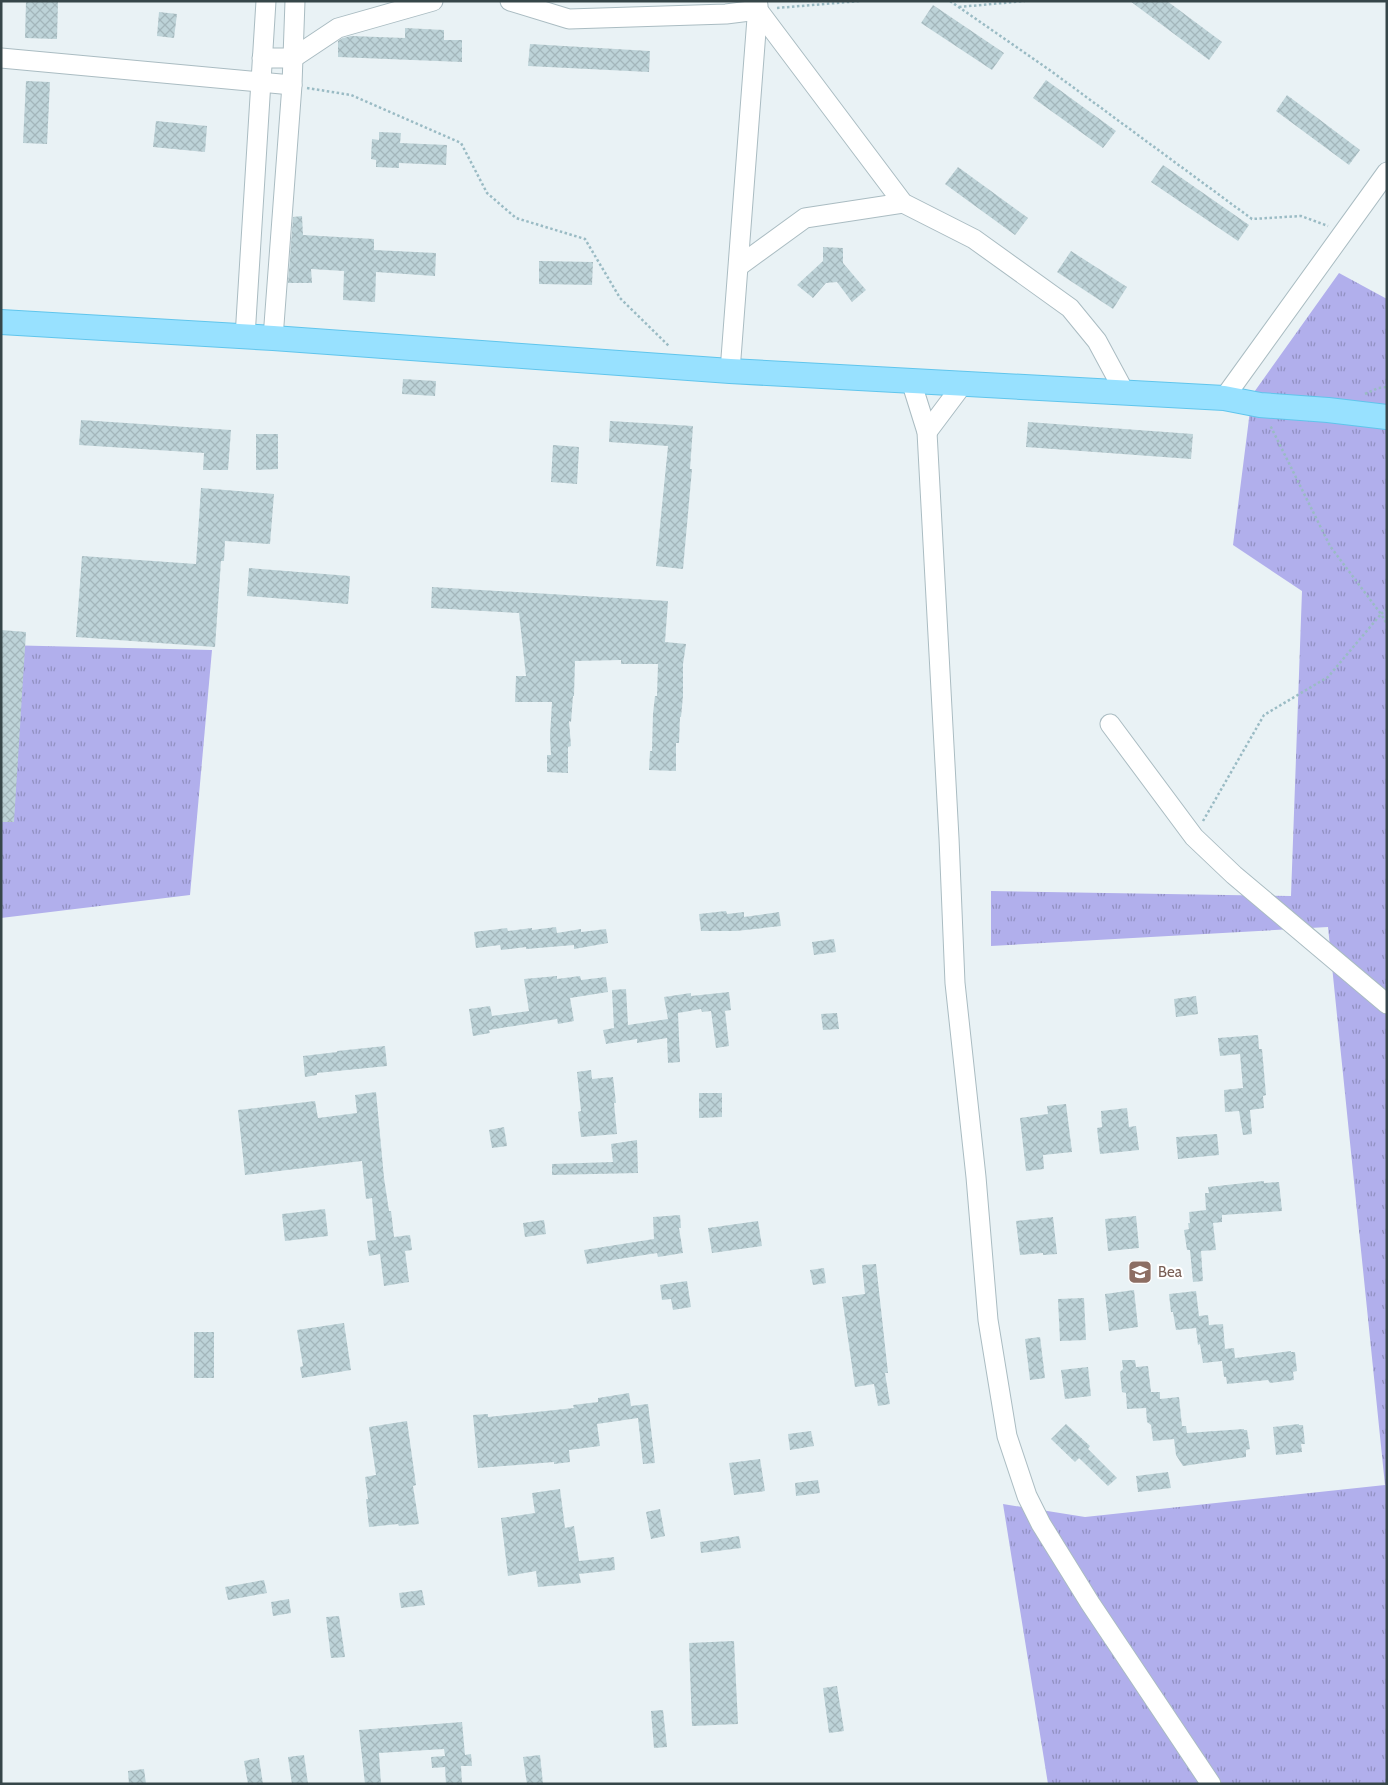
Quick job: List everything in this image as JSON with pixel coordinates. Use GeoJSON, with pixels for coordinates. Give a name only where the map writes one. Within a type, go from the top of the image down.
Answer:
{"type":"FeatureCollection","features":[{"type":"Feature","properties":{"kind":"main road"},"geometry":{"type":"LineString","coordinates":[[1,322],[273,338],[730,371],[1224,398],[1260,406],[1328,410],[1387,417]]}},
{"type":"Feature","properties":{"kind":"street"},"geometry":{"type":"LineString","coordinates":[[244,337],[266,1]]}},
{"type":"Feature","properties":{"kind":"street"},"geometry":{"type":"LineString","coordinates":[[273,338],[292,86],[295,1]]}},
{"type":"Feature","properties":{"kind":"street"},"geometry":{"type":"LineString","coordinates":[[262,58],[293,58],[338,28],[433,1]]}},
{"type":"Feature","properties":{"kind":"street"},"geometry":{"type":"LineString","coordinates":[[510,1],[569,19],[726,14],[758,6]]}},
{"type":"Feature","properties":{"kind":"street"},"geometry":{"type":"LineString","coordinates":[[758,6],[903,203],[974,238],[1070,308],[1097,341],[1125,393]]}},
{"type":"Feature","properties":{"kind":"street"},"geometry":{"type":"LineString","coordinates":[[730,371],[758,6]]}},
{"type":"Feature","properties":{"kind":"street"},"geometry":{"type":"LineString","coordinates":[[1,58],[260,81],[292,86]]}},
{"type":"Feature","properties":{"kind":"street"},"geometry":{"type":"LineString","coordinates":[[1224,398],[1387,172]]}},
{"type":"Feature","properties":{"kind":"street"},"geometry":{"type":"LineString","coordinates":[[739,266],[805,218],[903,203]]}},
{"type":"Feature","properties":{"kind":"street"},"geometry":{"type":"LineString","coordinates":[[252,234],[281,236]]}},
{"type":"Feature","properties":{"kind":"street"},"geometry":{"type":"LineString","coordinates":[[911,381],[928,432],[955,982],[976,1177],[988,1320],[1007,1436],[1027,1496],[1041,1524],[1090,1603],[1211,1784]]}},
{"type":"Feature","properties":{"kind":"street"},"geometry":{"type":"LineString","coordinates":[[928,432],[963,384]]}},
{"type":"Feature","properties":{"kind":"street"},"geometry":{"type":"LineString","coordinates":[[1110,724],[1194,837],[1234,874],[1387,1004]]}},
{"type":"Feature","properties":{"kind":"path"},"geometry":{"type":"LineString","coordinates":[[758,6],[860,1]]}},
{"type":"Feature","properties":{"kind":"path"},"geometry":{"type":"LineString","coordinates":[[950,1],[1051,71],[1252,219],[1300,216],[1344,232]]}},
{"type":"Feature","properties":{"kind":"path"},"geometry":{"type":"LineString","coordinates":[[957,7],[1025,1]]}},
{"type":"Feature","properties":{"kind":"path"},"geometry":{"type":"LineString","coordinates":[[292,86],[351,95],[461,143],[487,193],[516,218],[585,239],[620,298],[690,367]]}},
{"type":"Feature","properties":{"kind":"path"},"geometry":{"type":"LineString","coordinates":[[1260,406],[1330,546],[1387,624]]}},
{"type":"Feature","properties":{"kind":"path"},"geometry":{"type":"LineString","coordinates":[[1194,837],[1264,715],[1328,677],[1387,609]]}},
{"type":"Feature","properties":{"kind":"green space"},"geometry":{"type":"Polygon","coordinates":[[[1339,273],[1387,299],[1387,1784],[1048,1784],[1003,1504],[1085,1517],[1385,1485],[1328,927],[991,946],[991,891],[1291,896],[1302,591],[1233,545],[1252,395],[1339,273]]]}},
{"type":"Feature","properties":{"kind":"green space"},"geometry":{"type":"Polygon","coordinates":[[[1,645],[212,650],[190,895],[1,918],[1,645]]]}},
{"type":"Feature","properties":{"kind":"building"},"geometry":{"type":"Polygon","coordinates":[[[26,1],[58,1],[57,39],[25,38],[26,1]]]}},
{"type":"Feature","properties":{"kind":"building"},"geometry":{"type":"Polygon","coordinates":[[[1130,1],[1167,1],[1222,42],[1209,60],[1130,1]]]}},
{"type":"Feature","properties":{"kind":"building"},"geometry":{"type":"Polygon","coordinates":[[[933,5],[1004,53],[992,70],[921,23],[933,5]]]}},
{"type":"Feature","properties":{"kind":"building"},"geometry":{"type":"Polygon","coordinates":[[[159,12],[177,14],[174,38],[157,36],[159,12]]]}},
{"type":"Feature","properties":{"kind":"building"},"geometry":{"type":"Polygon","coordinates":[[[405,28],[444,30],[444,40],[462,40],[462,62],[338,57],[338,41],[343,38],[351,36],[405,38],[405,28]]]}},
{"type":"Feature","properties":{"kind":"building"},"geometry":{"type":"Polygon","coordinates":[[[530,44],[650,51],[649,72],[528,66],[530,44]]]}},
{"type":"Feature","properties":{"kind":"building"},"geometry":{"type":"Polygon","coordinates":[[[1046,80],[1116,131],[1103,148],[1033,98],[1046,80]]]}},
{"type":"Feature","properties":{"kind":"building"},"geometry":{"type":"Polygon","coordinates":[[[26,81],[50,82],[47,144],[23,143],[26,81]]]}},
{"type":"Feature","properties":{"kind":"building"},"geometry":{"type":"Polygon","coordinates":[[[1287,95],[1360,150],[1349,165],[1276,111],[1287,95]]]}},
{"type":"Feature","properties":{"kind":"building"},"geometry":{"type":"Polygon","coordinates":[[[156,121],[207,126],[205,152],[153,147],[156,121]]]}},
{"type":"Feature","properties":{"kind":"building"},"geometry":{"type":"Polygon","coordinates":[[[379,132],[401,133],[400,143],[447,145],[446,165],[399,163],[399,168],[376,167],[376,160],[371,159],[372,139],[379,140],[379,132]]]}},
{"type":"Feature","properties":{"kind":"building"},"geometry":{"type":"Polygon","coordinates":[[[1163,165],[1249,225],[1238,241],[1151,182],[1163,165]]]}},
{"type":"Feature","properties":{"kind":"building"},"geometry":{"type":"Polygon","coordinates":[[[958,167],[1028,218],[1015,235],[945,184],[958,167]]]}},
{"type":"Feature","properties":{"kind":"building"},"geometry":{"type":"Polygon","coordinates":[[[302,216],[303,235],[374,239],[374,250],[436,253],[435,276],[376,272],[375,302],[343,300],[344,271],[311,269],[312,283],[288,283],[293,217],[302,216]]]}},
{"type":"Feature","properties":{"kind":"building"},"geometry":{"type":"Polygon","coordinates":[[[823,247],[843,248],[843,263],[866,290],[852,302],[837,282],[826,283],[813,298],[797,285],[823,261],[823,247]]]}},
{"type":"Feature","properties":{"kind":"building"},"geometry":{"type":"Polygon","coordinates":[[[1071,251],[1127,287],[1113,309],[1057,272],[1071,251]]]}},
{"type":"Feature","properties":{"kind":"building"},"geometry":{"type":"Polygon","coordinates":[[[539,261],[593,262],[592,285],[539,284],[539,261]]]}},
{"type":"Feature","properties":{"kind":"building"},"geometry":{"type":"Polygon","coordinates":[[[403,379],[436,381],[435,396],[402,394],[403,379]]]}},
{"type":"Feature","properties":{"kind":"building"},"geometry":{"type":"Polygon","coordinates":[[[81,420],[231,430],[228,470],[203,470],[204,453],[79,445],[81,420]]]}},
{"type":"Feature","properties":{"kind":"building"},"geometry":{"type":"Polygon","coordinates":[[[610,421],[693,426],[690,469],[692,469],[683,569],[656,566],[668,446],[609,442],[610,421]]]}},
{"type":"Feature","properties":{"kind":"building"},"geometry":{"type":"Polygon","coordinates":[[[1028,422],[1193,434],[1191,459],[1026,447],[1028,422]]]}},
{"type":"Feature","properties":{"kind":"building"},"geometry":{"type":"Polygon","coordinates":[[[256,434],[278,434],[278,469],[256,470],[256,434]]]}},
{"type":"Feature","properties":{"kind":"building"},"geometry":{"type":"Polygon","coordinates":[[[553,445],[579,447],[577,484],[551,482],[553,445]]]}},
{"type":"Feature","properties":{"kind":"building"},"geometry":{"type":"Polygon","coordinates":[[[201,488],[274,494],[270,544],[225,541],[224,561],[221,561],[215,647],[76,637],[82,556],[196,564],[201,488]]]}},
{"type":"Feature","properties":{"kind":"building"},"geometry":{"type":"Polygon","coordinates":[[[249,568],[350,576],[348,604],[247,596],[249,568]]]}},
{"type":"Feature","properties":{"kind":"building"},"geometry":{"type":"Polygon","coordinates":[[[432,587],[668,601],[665,642],[686,644],[683,664],[683,696],[679,743],[676,743],[676,771],[649,770],[650,751],[652,751],[653,714],[655,696],[657,696],[658,664],[621,664],[621,660],[575,661],[574,696],[571,722],[569,721],[571,746],[568,747],[568,773],[547,772],[547,755],[551,755],[552,702],[515,702],[516,676],[526,676],[519,613],[431,608],[432,587]]]}},
{"type":"Feature","properties":{"kind":"building"},"geometry":{"type":"Polygon","coordinates":[[[1,630],[26,632],[14,822],[1,822],[1,630]]]}},
{"type":"Feature","properties":{"kind":"building"},"geometry":{"type":"Polygon","coordinates":[[[726,911],[727,914],[744,912],[744,917],[779,912],[781,926],[736,931],[701,931],[699,914],[726,911]]]}},
{"type":"Feature","properties":{"kind":"building"},"geometry":{"type":"Polygon","coordinates":[[[556,927],[557,933],[581,929],[581,932],[606,929],[608,943],[574,949],[574,945],[501,950],[500,945],[476,948],[474,932],[507,928],[508,931],[556,927]]]}},
{"type":"Feature","properties":{"kind":"building"},"geometry":{"type":"Polygon","coordinates":[[[834,939],[836,952],[814,955],[812,942],[834,939]]]}},
{"type":"Feature","properties":{"kind":"building"},"geometry":{"type":"Polygon","coordinates":[[[557,976],[557,979],[580,976],[581,980],[606,977],[608,992],[570,998],[574,1021],[558,1024],[557,1019],[489,1030],[490,1033],[473,1036],[469,1009],[490,1006],[492,1016],[529,1011],[524,979],[557,976]]]}},
{"type":"Feature","properties":{"kind":"building"},"geometry":{"type":"Polygon","coordinates":[[[626,989],[628,1025],[668,1019],[664,997],[691,993],[691,996],[729,992],[731,1010],[725,1011],[729,1046],[716,1048],[711,1011],[702,1012],[701,1009],[678,1013],[680,1062],[668,1063],[667,1038],[637,1043],[637,1039],[606,1044],[603,1030],[614,1028],[612,990],[626,989]]]}},
{"type":"Feature","properties":{"kind":"building"},"geometry":{"type":"Polygon","coordinates":[[[1196,996],[1198,1014],[1176,1017],[1174,999],[1196,996]]]}},
{"type":"Feature","properties":{"kind":"building"},"geometry":{"type":"Polygon","coordinates":[[[837,1013],[839,1029],[823,1030],[821,1014],[837,1013]]]}},
{"type":"Feature","properties":{"kind":"building"},"geometry":{"type":"Polygon","coordinates":[[[1258,1035],[1259,1049],[1262,1049],[1266,1095],[1263,1096],[1264,1108],[1250,1110],[1252,1134],[1243,1135],[1239,1111],[1225,1112],[1224,1090],[1243,1088],[1240,1054],[1220,1056],[1218,1038],[1258,1035]]]}},
{"type":"Feature","properties":{"kind":"building"},"geometry":{"type":"Polygon","coordinates":[[[385,1046],[387,1066],[317,1073],[317,1075],[305,1077],[303,1056],[385,1046]]]}},
{"type":"Feature","properties":{"kind":"building"},"geometry":{"type":"Polygon","coordinates":[[[591,1070],[592,1079],[613,1077],[617,1134],[581,1137],[578,1112],[581,1111],[577,1072],[591,1070]]]}},
{"type":"Feature","properties":{"kind":"building"},"geometry":{"type":"Polygon","coordinates":[[[376,1092],[384,1178],[394,1237],[410,1235],[412,1250],[405,1251],[409,1282],[384,1286],[380,1254],[369,1256],[367,1241],[376,1240],[372,1198],[366,1199],[362,1161],[245,1175],[238,1110],[315,1101],[318,1118],[357,1113],[355,1095],[376,1092]]]}},
{"type":"Feature","properties":{"kind":"building"},"geometry":{"type":"Polygon","coordinates":[[[699,1093],[722,1093],[722,1117],[699,1118],[699,1093]]]}},
{"type":"Feature","properties":{"kind":"building"},"geometry":{"type":"Polygon","coordinates":[[[1066,1104],[1072,1152],[1043,1155],[1044,1169],[1026,1171],[1020,1118],[1048,1114],[1047,1106],[1066,1104]]]}},
{"type":"Feature","properties":{"kind":"building"},"geometry":{"type":"Polygon","coordinates":[[[1127,1108],[1129,1127],[1136,1126],[1139,1150],[1100,1154],[1097,1128],[1102,1127],[1101,1111],[1127,1108]]]}},
{"type":"Feature","properties":{"kind":"building"},"geometry":{"type":"Polygon","coordinates":[[[504,1127],[507,1146],[492,1148],[489,1130],[504,1127]]]}},
{"type":"Feature","properties":{"kind":"building"},"geometry":{"type":"Polygon","coordinates":[[[1217,1134],[1219,1155],[1178,1159],[1176,1137],[1217,1134]]]}},
{"type":"Feature","properties":{"kind":"building"},"geometry":{"type":"Polygon","coordinates":[[[637,1140],[638,1173],[552,1175],[552,1164],[613,1162],[611,1144],[637,1140]]]}},
{"type":"Feature","properties":{"kind":"building"},"geometry":{"type":"Polygon","coordinates":[[[1264,1181],[1264,1183],[1279,1182],[1282,1211],[1222,1215],[1222,1222],[1213,1223],[1216,1250],[1201,1251],[1203,1281],[1193,1282],[1190,1250],[1187,1250],[1184,1230],[1189,1229],[1189,1212],[1206,1210],[1205,1193],[1209,1193],[1208,1187],[1264,1181]]]}},
{"type":"Feature","properties":{"kind":"building"},"geometry":{"type":"Polygon","coordinates":[[[325,1209],[328,1236],[285,1241],[282,1214],[325,1209]]]}},
{"type":"Feature","properties":{"kind":"building"},"geometry":{"type":"Polygon","coordinates":[[[680,1215],[681,1228],[679,1228],[683,1253],[658,1257],[657,1253],[587,1264],[584,1250],[654,1239],[653,1217],[680,1215]]]}},
{"type":"Feature","properties":{"kind":"building"},"geometry":{"type":"Polygon","coordinates":[[[1136,1216],[1139,1248],[1108,1251],[1105,1219],[1136,1216]]]}},
{"type":"Feature","properties":{"kind":"building"},"geometry":{"type":"Polygon","coordinates":[[[1053,1217],[1057,1254],[1020,1255],[1016,1221],[1053,1217]]]}},
{"type":"Feature","properties":{"kind":"building"},"geometry":{"type":"Polygon","coordinates":[[[544,1220],[546,1234],[525,1237],[523,1223],[544,1220]]]}},
{"type":"Feature","properties":{"kind":"building"},"geometry":{"type":"Polygon","coordinates":[[[758,1221],[762,1246],[712,1253],[708,1228],[758,1221]]]}},
{"type":"Feature","properties":{"kind":"building"},"geometry":{"type":"Polygon","coordinates":[[[876,1264],[888,1373],[885,1373],[890,1404],[878,1406],[874,1384],[855,1387],[842,1297],[865,1294],[862,1265],[876,1264]]]}},
{"type":"Feature","properties":{"kind":"building"},"geometry":{"type":"Polygon","coordinates":[[[824,1268],[826,1283],[813,1285],[810,1270],[824,1268]]]}},
{"type":"Feature","properties":{"kind":"building"},"geometry":{"type":"Polygon","coordinates":[[[687,1281],[691,1307],[673,1310],[671,1299],[662,1300],[660,1285],[687,1281]]]}},
{"type":"Feature","properties":{"kind":"building"},"geometry":{"type":"Polygon","coordinates":[[[1134,1290],[1138,1327],[1109,1331],[1105,1294],[1134,1290]]]}},
{"type":"Feature","properties":{"kind":"building"},"geometry":{"type":"Polygon","coordinates":[[[1196,1291],[1199,1316],[1208,1315],[1209,1325],[1223,1324],[1225,1349],[1234,1348],[1235,1358],[1295,1352],[1297,1371],[1293,1372],[1294,1380],[1270,1383],[1268,1380],[1227,1384],[1222,1361],[1203,1363],[1196,1328],[1176,1330],[1169,1294],[1196,1291]]]}},
{"type":"Feature","properties":{"kind":"building"},"geometry":{"type":"Polygon","coordinates":[[[1084,1298],[1086,1340],[1060,1341],[1058,1299],[1084,1298]]]}},
{"type":"Feature","properties":{"kind":"building"},"geometry":{"type":"Polygon","coordinates":[[[344,1323],[351,1370],[302,1378],[300,1367],[303,1366],[297,1330],[344,1323]]]}},
{"type":"Feature","properties":{"kind":"building"},"geometry":{"type":"Polygon","coordinates":[[[194,1332],[214,1332],[214,1378],[194,1378],[194,1332]]]}},
{"type":"Feature","properties":{"kind":"building"},"geometry":{"type":"Polygon","coordinates":[[[1040,1337],[1045,1378],[1030,1380],[1025,1339],[1040,1337]]]}},
{"type":"Feature","properties":{"kind":"building"},"geometry":{"type":"Polygon","coordinates":[[[1122,1360],[1135,1360],[1136,1367],[1148,1366],[1151,1392],[1160,1392],[1160,1399],[1179,1397],[1182,1426],[1186,1426],[1187,1433],[1247,1430],[1250,1449],[1246,1450],[1246,1457],[1183,1466],[1176,1455],[1174,1439],[1153,1441],[1151,1425],[1147,1422],[1146,1408],[1127,1409],[1126,1393],[1122,1392],[1120,1372],[1123,1369],[1122,1360]]]}},
{"type":"Feature","properties":{"kind":"building"},"geometry":{"type":"Polygon","coordinates":[[[1088,1367],[1091,1396],[1065,1399],[1061,1370],[1088,1367]]]}},
{"type":"Feature","properties":{"kind":"building"},"geometry":{"type":"Polygon","coordinates":[[[629,1393],[631,1406],[648,1404],[655,1463],[643,1464],[638,1418],[597,1424],[600,1446],[569,1450],[570,1462],[478,1468],[473,1415],[488,1414],[488,1417],[574,1408],[573,1405],[598,1402],[598,1398],[629,1393]]]}},
{"type":"Feature","properties":{"kind":"building"},"geometry":{"type":"Polygon","coordinates":[[[407,1421],[416,1485],[413,1486],[419,1524],[369,1527],[365,1477],[376,1475],[369,1427],[407,1421]]]}},
{"type":"Feature","properties":{"kind":"building"},"geometry":{"type":"Polygon","coordinates":[[[1066,1424],[1090,1446],[1088,1449],[1117,1478],[1108,1486],[1079,1458],[1075,1462],[1051,1439],[1066,1424]]]}},
{"type":"Feature","properties":{"kind":"building"},"geometry":{"type":"Polygon","coordinates":[[[1303,1425],[1305,1444],[1301,1444],[1302,1452],[1276,1455],[1273,1427],[1303,1425]]]}},
{"type":"Feature","properties":{"kind":"building"},"geometry":{"type":"Polygon","coordinates":[[[811,1431],[814,1446],[790,1450],[788,1434],[811,1431]]]}},
{"type":"Feature","properties":{"kind":"building"},"geometry":{"type":"Polygon","coordinates":[[[760,1459],[765,1491],[734,1495],[729,1463],[760,1459]]]}},
{"type":"Feature","properties":{"kind":"building"},"geometry":{"type":"Polygon","coordinates":[[[1168,1472],[1171,1488],[1138,1492],[1136,1476],[1168,1472]]]}},
{"type":"Feature","properties":{"kind":"building"},"geometry":{"type":"Polygon","coordinates":[[[818,1480],[820,1493],[796,1496],[795,1483],[818,1480]]]}},
{"type":"Feature","properties":{"kind":"building"},"geometry":{"type":"Polygon","coordinates":[[[560,1489],[565,1528],[574,1526],[579,1561],[614,1557],[615,1570],[579,1574],[581,1583],[538,1587],[536,1571],[508,1576],[501,1518],[535,1513],[532,1493],[560,1489]]]}},
{"type":"Feature","properties":{"kind":"building"},"geometry":{"type":"Polygon","coordinates":[[[660,1509],[665,1536],[651,1539],[646,1512],[660,1509]]]}},
{"type":"Feature","properties":{"kind":"building"},"geometry":{"type":"Polygon","coordinates":[[[739,1536],[741,1548],[701,1553],[700,1542],[739,1536]]]}},
{"type":"Feature","properties":{"kind":"building"},"geometry":{"type":"Polygon","coordinates":[[[264,1580],[267,1593],[228,1600],[225,1587],[264,1580]]]}},
{"type":"Feature","properties":{"kind":"building"},"geometry":{"type":"Polygon","coordinates":[[[422,1590],[425,1605],[401,1608],[399,1593],[422,1590]]]}},
{"type":"Feature","properties":{"kind":"building"},"geometry":{"type":"Polygon","coordinates":[[[289,1599],[291,1613],[273,1616],[271,1602],[289,1599]]]}},
{"type":"Feature","properties":{"kind":"building"},"geometry":{"type":"Polygon","coordinates":[[[339,1616],[345,1657],[331,1658],[326,1617],[339,1616]]]}},
{"type":"Feature","properties":{"kind":"building"},"geometry":{"type":"Polygon","coordinates":[[[734,1641],[738,1724],[692,1726],[689,1643],[734,1641]]]}},
{"type":"Feature","properties":{"kind":"building"},"geometry":{"type":"Polygon","coordinates":[[[837,1686],[844,1731],[829,1733],[823,1688],[837,1686]]]}},
{"type":"Feature","properties":{"kind":"building"},"geometry":{"type":"Polygon","coordinates":[[[663,1710],[667,1747],[654,1748],[651,1711],[663,1710]]]}},
{"type":"Feature","properties":{"kind":"building"},"geometry":{"type":"Polygon","coordinates":[[[462,1722],[465,1755],[471,1754],[472,1766],[461,1766],[462,1784],[446,1784],[445,1767],[432,1768],[431,1757],[445,1756],[444,1749],[379,1753],[381,1784],[365,1784],[359,1730],[462,1722]]]}},
{"type":"Feature","properties":{"kind":"building"},"geometry":{"type":"Polygon","coordinates":[[[304,1755],[308,1784],[292,1784],[288,1757],[304,1755]]]}},
{"type":"Feature","properties":{"kind":"building"},"geometry":{"type":"Polygon","coordinates":[[[540,1755],[543,1784],[527,1784],[523,1757],[540,1755]]]}},
{"type":"Feature","properties":{"kind":"building"},"geometry":{"type":"Polygon","coordinates":[[[259,1758],[263,1784],[248,1784],[244,1761],[259,1758]]]}},
{"type":"Feature","properties":{"kind":"building"},"geometry":{"type":"Polygon","coordinates":[[[144,1769],[146,1784],[129,1784],[128,1771],[144,1769]]]}},
{"type":"Feature","properties":{"kind":"place","name":"Bea"},"geometry":{"type":"Point","coordinates":[1140,1272]}}]}
